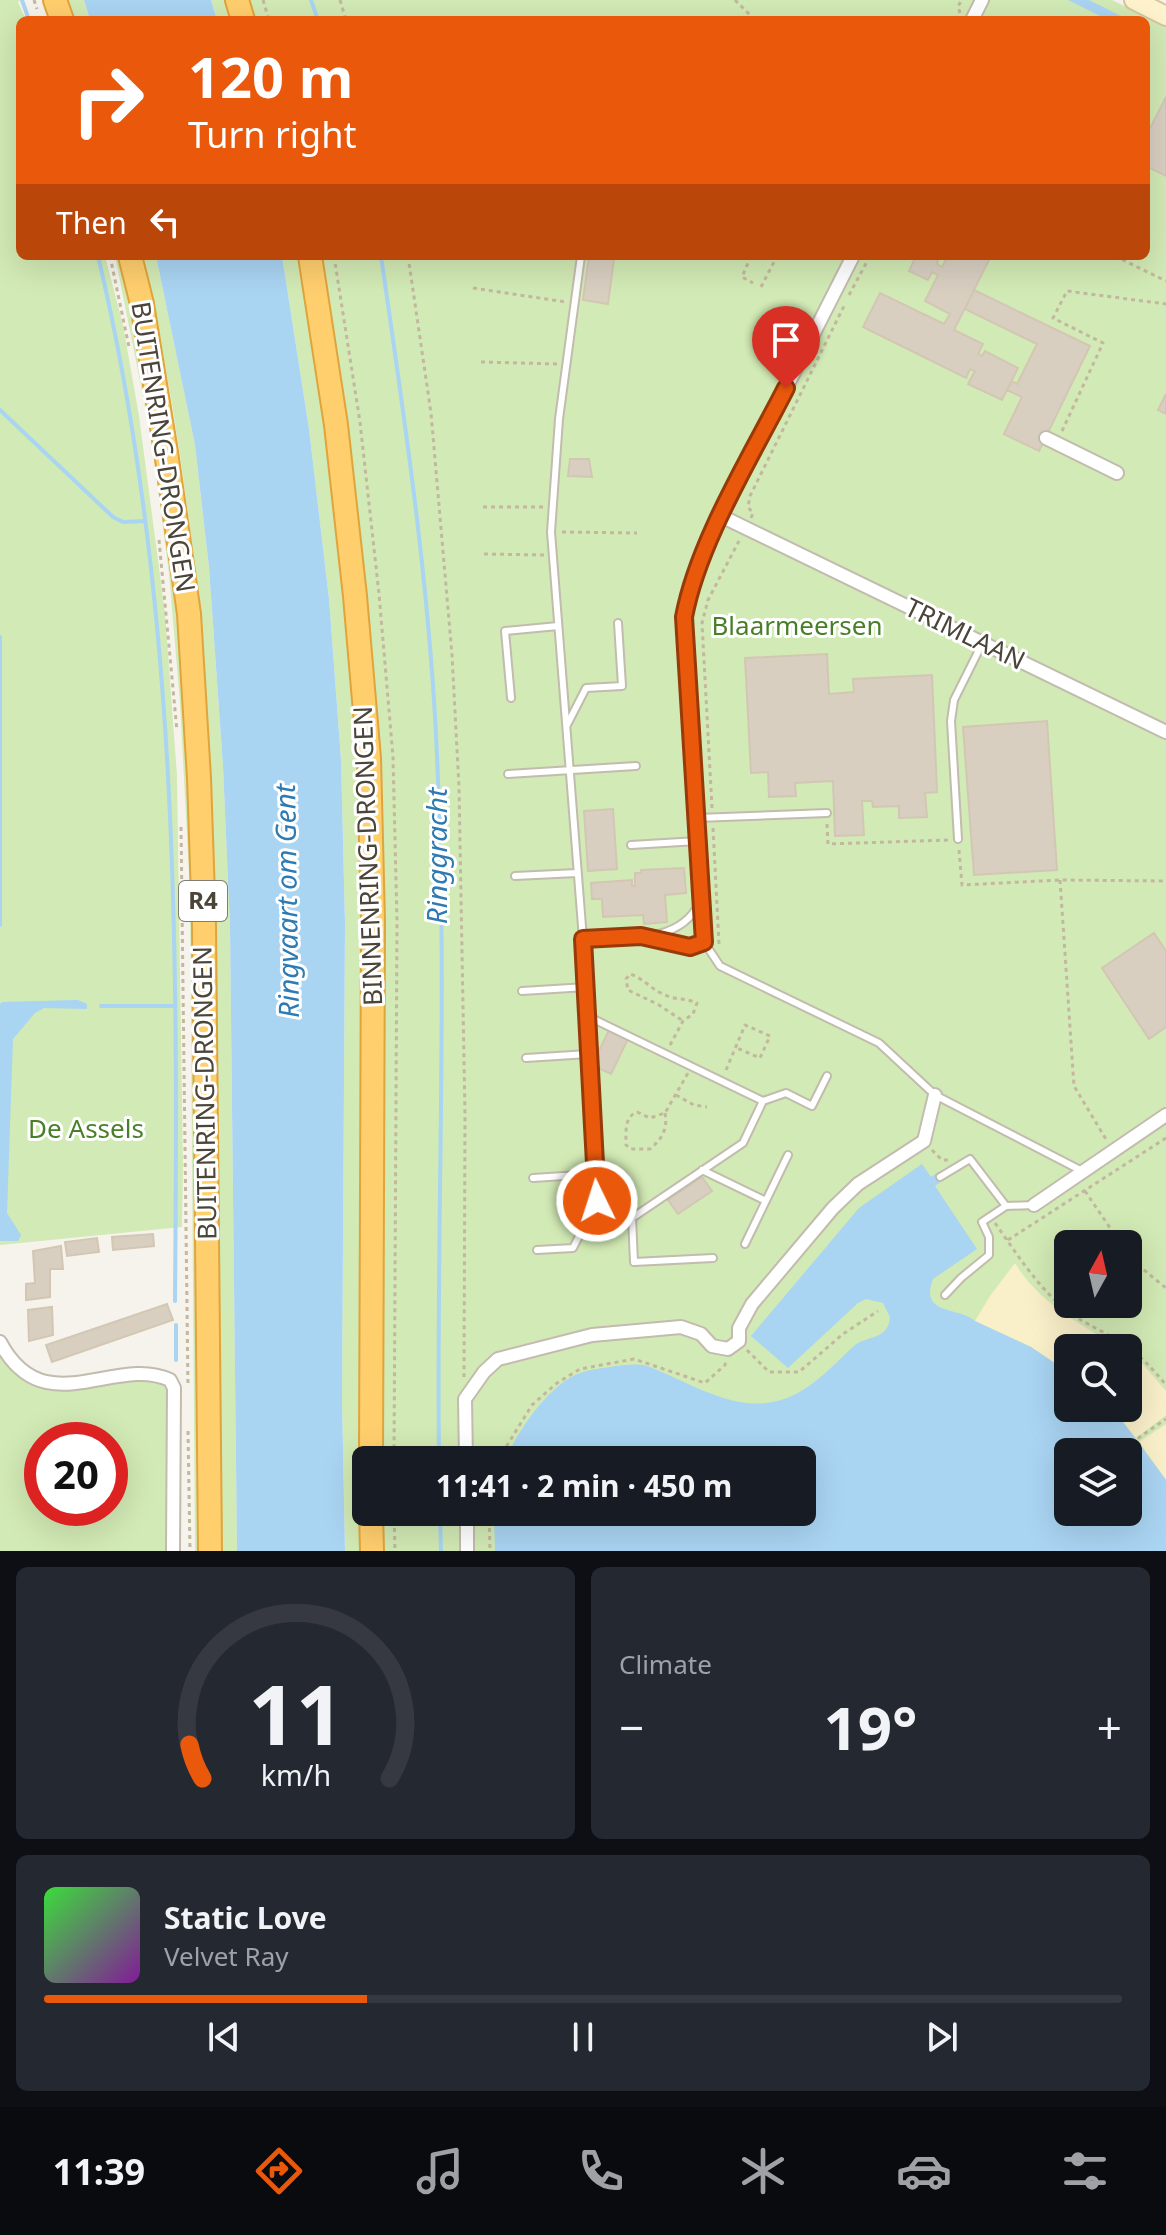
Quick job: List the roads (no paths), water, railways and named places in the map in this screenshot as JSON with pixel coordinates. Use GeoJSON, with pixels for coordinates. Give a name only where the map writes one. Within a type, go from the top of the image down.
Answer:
{"type":"FeatureCollection","features":[{"type":"Feature","properties":{"kind":"highway","name":"BUITENRING-DRONGEN"},"geometry":{"type":"LineString","coordinates":[[131,260],[142,304],[169,467],[191,644],[204,926],[210,1551]]}},
{"type":"Feature","properties":{"kind":"highway","name":"BINNENRING-DRONGEN"},"geometry":{"type":"LineString","coordinates":[[311,260],[336,425],[369,758],[373,922],[371,1446]]}},
{"type":"Feature","properties":{"kind":"highway"},"geometry":{"type":"LineString","coordinates":[[371,1526],[372,1551]]}},
{"type":"Feature","properties":{"kind":"street"},"geometry":{"type":"LineString","coordinates":[[1134,0],[1166,16]]}},
{"type":"Feature","properties":{"kind":"street"},"geometry":{"type":"LineString","coordinates":[[704,942],[684,617],[689,589],[721,516],[851,260]]}},
{"type":"Feature","properties":{"kind":"street"},"geometry":{"type":"LineString","coordinates":[[1051,440],[1117,473]]}},
{"type":"Feature","properties":{"kind":"street","name":"TRIMLAAN"},"geometry":{"type":"LineString","coordinates":[[721,516],[1166,732]]}},
{"type":"Feature","properties":{"kind":"street"},"geometry":{"type":"LineString","coordinates":[[466,1446],[465,1399],[484,1372],[498,1359],[592,1335],[681,1327],[701,1334],[712,1346],[734,1345],[752,1304],[833,1208],[858,1184],[924,1141],[935,1095]]}},
{"type":"Feature","properties":{"kind":"street"},"geometry":{"type":"LineString","coordinates":[[1034,1205],[1166,1115]]}},
{"type":"Feature","properties":{"kind":"street"},"geometry":{"type":"LineString","coordinates":[[0,1342],[22,1368],[43,1381],[64,1384],[152,1374],[170,1380],[174,1388],[173,1551]]}},
{"type":"Feature","properties":{"kind":"street"},"geometry":{"type":"LineString","coordinates":[[467,1526],[467,1551]]}},
{"type":"Feature","properties":{"kind":"lane"},"geometry":{"type":"LineString","coordinates":[[537,1250],[573,1248],[597,1201],[583,939],[551,532],[566,364],[580,260]]}},
{"type":"Feature","properties":{"kind":"lane"},"geometry":{"type":"LineString","coordinates":[[567,725],[586,688],[622,686],[618,623]]}},
{"type":"Feature","properties":{"kind":"lane"},"geometry":{"type":"LineString","coordinates":[[511,698],[505,631],[558,626]]}},
{"type":"Feature","properties":{"kind":"lane"},"geometry":{"type":"LineString","coordinates":[[958,839],[951,721],[954,698],[983,642]]}},
{"type":"Feature","properties":{"kind":"lane"},"geometry":{"type":"LineString","coordinates":[[508,774],[636,766]]}},
{"type":"Feature","properties":{"kind":"lane"},"geometry":{"type":"LineString","coordinates":[[697,818],[827,813]]}},
{"type":"Feature","properties":{"kind":"lane"},"geometry":{"type":"LineString","coordinates":[[631,845],[698,841]]}},
{"type":"Feature","properties":{"kind":"lane"},"geometry":{"type":"LineString","coordinates":[[515,876],[577,873]]}},
{"type":"Feature","properties":{"kind":"lane"},"geometry":{"type":"LineString","coordinates":[[583,939],[641,936],[675,929],[688,919],[701,897]]}},
{"type":"Feature","properties":{"kind":"lane"},"geometry":{"type":"LineString","coordinates":[[641,936],[690,947],[704,942],[720,966],[879,1043],[935,1095],[1084,1172]]}},
{"type":"Feature","properties":{"kind":"lane"},"geometry":{"type":"LineString","coordinates":[[522,991],[586,987]]}},
{"type":"Feature","properties":{"kind":"lane"},"geometry":{"type":"LineString","coordinates":[[585,1015],[763,1101],[786,1093],[812,1106],[827,1076]]}},
{"type":"Feature","properties":{"kind":"lane"},"geometry":{"type":"LineString","coordinates":[[526,1058],[588,1054]]}},
{"type":"Feature","properties":{"kind":"lane"},"geometry":{"type":"LineString","coordinates":[[632,1218],[743,1143],[763,1101]]}},
{"type":"Feature","properties":{"kind":"lane"},"geometry":{"type":"LineString","coordinates":[[745,1244],[788,1155]]}},
{"type":"Feature","properties":{"kind":"lane"},"geometry":{"type":"LineString","coordinates":[[940,1177],[970,1159],[1006,1206]]}},
{"type":"Feature","properties":{"kind":"lane"},"geometry":{"type":"LineString","coordinates":[[702,1170],[766,1201]]}},
{"type":"Feature","properties":{"kind":"lane"},"geometry":{"type":"LineString","coordinates":[[533,1178],[595,1174]]}},
{"type":"Feature","properties":{"kind":"lane"},"geometry":{"type":"LineString","coordinates":[[597,1201],[632,1218]]}},
{"type":"Feature","properties":{"kind":"lane"},"geometry":{"type":"LineString","coordinates":[[945,1295],[989,1255],[989,1237],[982,1222],[1006,1206],[1034,1205]]}},
{"type":"Feature","properties":{"kind":"lane"},"geometry":{"type":"LineString","coordinates":[[632,1218],[634,1262],[713,1258]]}},
{"type":"Feature","properties":{"kind":"water"},"geometry":{"type":"Polygon","coordinates":[[[84,0],[211,0],[216,16],[89,16],[84,0]]]}},
{"type":"Feature","properties":{"kind":"water"},"geometry":{"type":"Polygon","coordinates":[[[1068,0],[1089,0],[1121,16],[1100,16],[1068,0]]]}},
{"type":"Feature","properties":{"kind":"water","name":"Ringvaart om Gent"},"geometry":{"type":"Polygon","coordinates":[[[157,260],[283,260],[309,429],[329,599],[341,760],[345,923],[342,1399],[345,1551],[237,1551],[230,926],[209,567],[195,445],[157,260]]]}},
{"type":"Feature","properties":{"kind":"water"},"geometry":{"type":"Polygon","coordinates":[[[78,1000],[87,1004],[87,1009],[44,1008],[35,1013],[13,1039],[7,1213],[21,1235],[18,1241],[0,1241],[0,1004],[78,1000]]]}},
{"type":"Feature","properties":{"kind":"water"},"geometry":{"type":"Polygon","coordinates":[[[922,1164],[931,1177],[938,1172],[943,1180],[935,1186],[977,1249],[933,1279],[931,1299],[942,1308],[968,1316],[1031,1347],[1054,1363],[1054,1422],[1123,1422],[1135,1438],[1054,1438],[1054,1526],[1142,1526],[1142,1448],[1166,1480],[1166,1551],[495,1551],[494,1526],[816,1526],[816,1446],[513,1446],[546,1398],[580,1373],[643,1365],[729,1400],[764,1403],[781,1400],[812,1384],[855,1345],[886,1330],[890,1317],[883,1303],[866,1299],[858,1303],[788,1368],[751,1336],[859,1208],[922,1164]]]}},
{"type":"Feature","properties":{"kind":"waterway"},"geometry":{"type":"LineString","coordinates":[[22,0],[28,16]]}},
{"type":"Feature","properties":{"kind":"waterway","name":"Ringgracht"},"geometry":{"type":"LineString","coordinates":[[311,0],[317,16]]}},
{"type":"Feature","properties":{"kind":"waterway"},"geometry":{"type":"LineString","coordinates":[[99,260],[125,385],[145,514],[159,645],[173,907],[175,1301]]}},
{"type":"Feature","properties":{"kind":"waterway","name":"Ringgracht"},"geometry":{"type":"LineString","coordinates":[[382,260],[423,568],[434,693],[442,932],[439,1446]]}},
{"type":"Feature","properties":{"kind":"waterway"},"geometry":{"type":"LineString","coordinates":[[0,410],[113,517],[123,522],[144,521]]}},
{"type":"Feature","properties":{"kind":"waterway"},"geometry":{"type":"LineString","coordinates":[[0,637],[0,925]]}},
{"type":"Feature","properties":{"kind":"waterway"},"geometry":{"type":"LineString","coordinates":[[101,1006],[173,1006]]}},
{"type":"Feature","properties":{"kind":"waterway"},"geometry":{"type":"LineString","coordinates":[[176,1325],[176,1360]]}},
{"type":"Feature","properties":{"kind":"waterway","name":"Ringgracht"},"geometry":{"type":"LineString","coordinates":[[440,1526],[441,1551]]}},
{"type":"Feature","properties":{"kind":"park label","name":"Blaarmeersen"},"geometry":{"type":"Point","coordinates":[797,626]}},
{"type":"Feature","properties":{"kind":"park label","name":"De Assels"},"geometry":{"type":"Point","coordinates":[86,1129]}}]}
